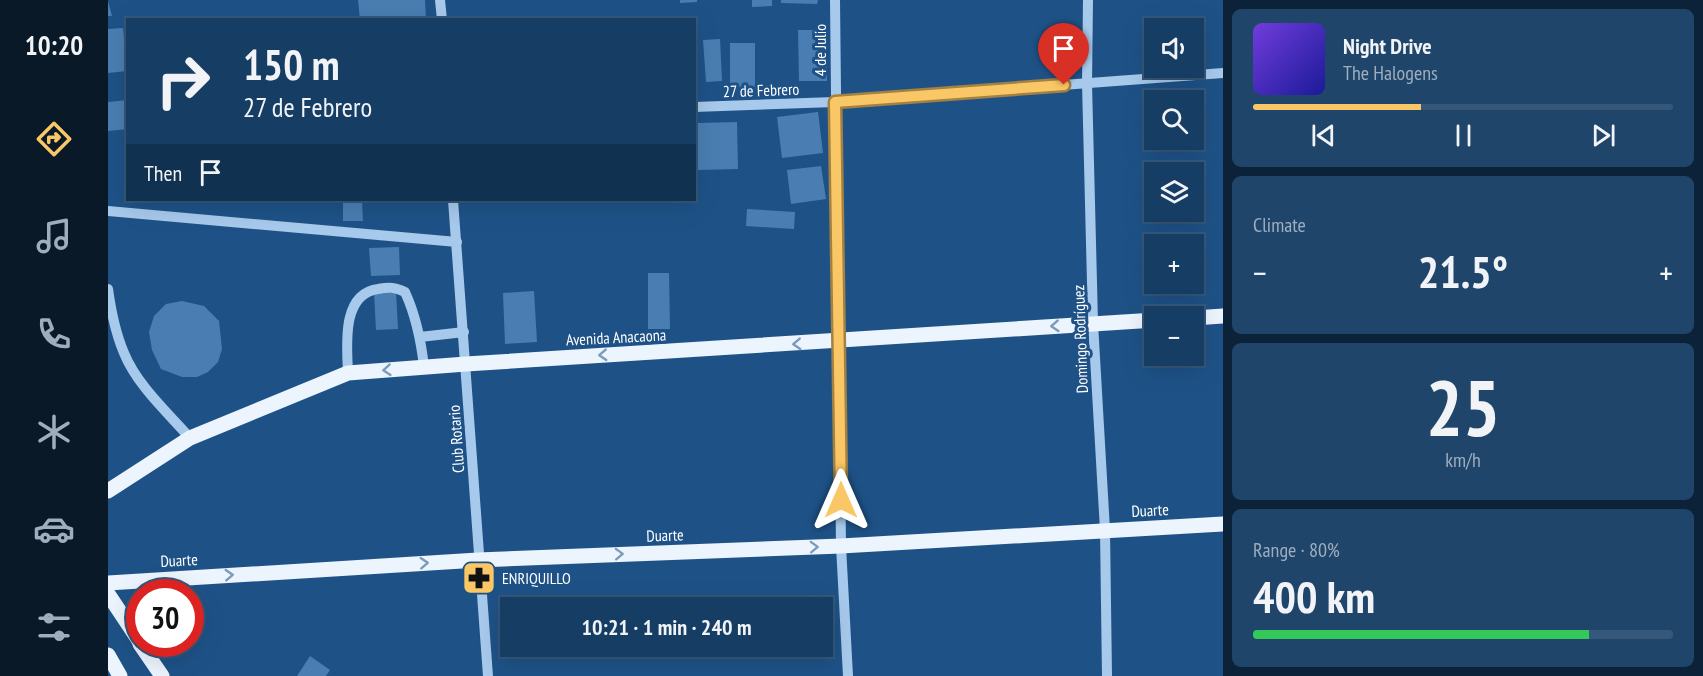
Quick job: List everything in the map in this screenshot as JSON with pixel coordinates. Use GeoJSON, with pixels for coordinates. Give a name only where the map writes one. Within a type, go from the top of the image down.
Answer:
{"type":"FeatureCollection","features":[{"type":"Feature","properties":{"kind":"main road"},"geometry":{"type":"LineString","coordinates":[[1204,317],[1223,316]]}},
{"type":"Feature","properties":{"kind":"main road","name":"Avenida Anacaona"},"geometry":{"type":"LineString","coordinates":[[108,491],[190,438],[348,373],[1144,321]]}},
{"type":"Feature","properties":{"kind":"main road","name":"Duarte"},"geometry":{"type":"LineString","coordinates":[[108,582],[478,560],[841,546],[1223,524]]}},
{"type":"Feature","properties":{"kind":"main road"},"geometry":{"type":"LineString","coordinates":[[108,594],[126,622]]}},
{"type":"Feature","properties":{"kind":"main road"},"geometry":{"type":"LineString","coordinates":[[108,655],[120,676]]}},
{"type":"Feature","properties":{"kind":"main road"},"geometry":{"type":"LineString","coordinates":[[149,657],[162,676]]}},
{"type":"Feature","properties":{"kind":"street"},"geometry":{"type":"LineString","coordinates":[[441,0],[441,18]]}},
{"type":"Feature","properties":{"kind":"street","name":"4 de Julio"},"geometry":{"type":"LineString","coordinates":[[835,0],[841,546],[848,676]]}},
{"type":"Feature","properties":{"kind":"street","name":"Domingo Rodríguez"},"geometry":{"type":"LineString","coordinates":[[1088,0],[1087,83],[1094,323],[1105,530],[1107,676]]}},
{"type":"Feature","properties":{"kind":"street","name":"27 de Febrero"},"geometry":{"type":"LineString","coordinates":[[696,107],[835,102],[1223,73]]}},
{"type":"Feature","properties":{"kind":"street","name":"Club Rotario"},"geometry":{"type":"LineString","coordinates":[[453,201],[488,676]]}},
{"type":"Feature","properties":{"kind":"street"},"geometry":{"type":"LineString","coordinates":[[108,211],[457,242]]}},
{"type":"Feature","properties":{"kind":"street"},"geometry":{"type":"LineString","coordinates":[[348,373],[346,332],[352,308],[369,290],[393,286],[405,292],[413,309],[424,367]]}},
{"type":"Feature","properties":{"kind":"street"},"geometry":{"type":"LineString","coordinates":[[108,289],[113,320],[124,354],[142,384],[190,438]]}},
{"type":"Feature","properties":{"kind":"street"},"geometry":{"type":"LineString","coordinates":[[420,337],[464,332]]}},
{"type":"Feature","properties":{"kind":"street"},"geometry":{"type":"LineString","coordinates":[[1102,676],[1107,676]]}},
{"type":"Feature","properties":{"kind":"building"},"geometry":{"type":"Polygon","coordinates":[[[358,0],[425,0],[426,18],[360,18],[358,0]]]}},
{"type":"Feature","properties":{"kind":"building"},"geometry":{"type":"Polygon","coordinates":[[[680,0],[697,0],[697,2],[680,3],[680,0]]]}},
{"type":"Feature","properties":{"kind":"building"},"geometry":{"type":"Polygon","coordinates":[[[752,0],[772,0],[772,6],[752,7],[752,0]]]}},
{"type":"Feature","properties":{"kind":"building"},"geometry":{"type":"Polygon","coordinates":[[[781,0],[818,0],[817,4],[781,3],[781,0]]]}},
{"type":"Feature","properties":{"kind":"building"},"geometry":{"type":"Polygon","coordinates":[[[108,1],[112,16],[108,16],[108,1]]]}},
{"type":"Feature","properties":{"kind":"building"},"geometry":{"type":"Polygon","coordinates":[[[123,28],[126,71],[108,73],[108,29],[123,28]]]}},
{"type":"Feature","properties":{"kind":"building"},"geometry":{"type":"Polygon","coordinates":[[[798,30],[827,30],[827,81],[799,81],[798,30]]]}},
{"type":"Feature","properties":{"kind":"building"},"geometry":{"type":"Polygon","coordinates":[[[720,39],[722,81],[706,82],[703,40],[720,39]]]}},
{"type":"Feature","properties":{"kind":"building"},"geometry":{"type":"Polygon","coordinates":[[[730,43],[755,43],[755,87],[730,87],[730,43]]]}},
{"type":"Feature","properties":{"kind":"building"},"geometry":{"type":"Polygon","coordinates":[[[126,100],[126,129],[108,131],[108,102],[126,100]]]}},
{"type":"Feature","properties":{"kind":"building"},"geometry":{"type":"Polygon","coordinates":[[[818,112],[823,153],[782,158],[777,117],[818,112]]]}},
{"type":"Feature","properties":{"kind":"building"},"geometry":{"type":"Polygon","coordinates":[[[737,122],[738,169],[698,170],[697,123],[737,122]]]}},
{"type":"Feature","properties":{"kind":"building"},"geometry":{"type":"Polygon","coordinates":[[[821,166],[826,199],[791,204],[787,170],[821,166]]]}},
{"type":"Feature","properties":{"kind":"building"},"geometry":{"type":"Polygon","coordinates":[[[343,201],[362,201],[363,221],[343,221],[343,201]]]}},
{"type":"Feature","properties":{"kind":"building"},"geometry":{"type":"Polygon","coordinates":[[[747,209],[795,212],[794,229],[746,226],[747,209]]]}},
{"type":"Feature","properties":{"kind":"building"},"geometry":{"type":"Polygon","coordinates":[[[399,247],[400,275],[371,276],[369,248],[399,247]]]}},
{"type":"Feature","properties":{"kind":"building"},"geometry":{"type":"Polygon","coordinates":[[[648,273],[669,273],[670,329],[648,329],[648,273]]]}},
{"type":"Feature","properties":{"kind":"building"},"geometry":{"type":"Polygon","coordinates":[[[534,291],[537,342],[505,344],[503,293],[534,291]]]}},
{"type":"Feature","properties":{"kind":"building"},"geometry":{"type":"Polygon","coordinates":[[[396,292],[398,329],[376,330],[374,293],[396,292]]]}},
{"type":"Feature","properties":{"kind":"building"},"geometry":{"type":"Polygon","coordinates":[[[182,301],[204,306],[219,321],[222,349],[218,362],[208,372],[197,377],[182,377],[161,369],[152,350],[149,332],[154,316],[166,304],[182,301]]]}},
{"type":"Feature","properties":{"kind":"building"},"geometry":{"type":"Polygon","coordinates":[[[310,656],[330,670],[326,676],[297,676],[310,656]]]}},
{"type":"Feature","properties":{"kind":"place","name":"ENRIQUILLO"},"geometry":{"type":"Point","coordinates":[479,578]}},
{"type":"Feature","properties":{"kind":"route"},"geometry":{"type":"LineString","coordinates":[[841,500],[835,102],[1064,85]]}}]}
